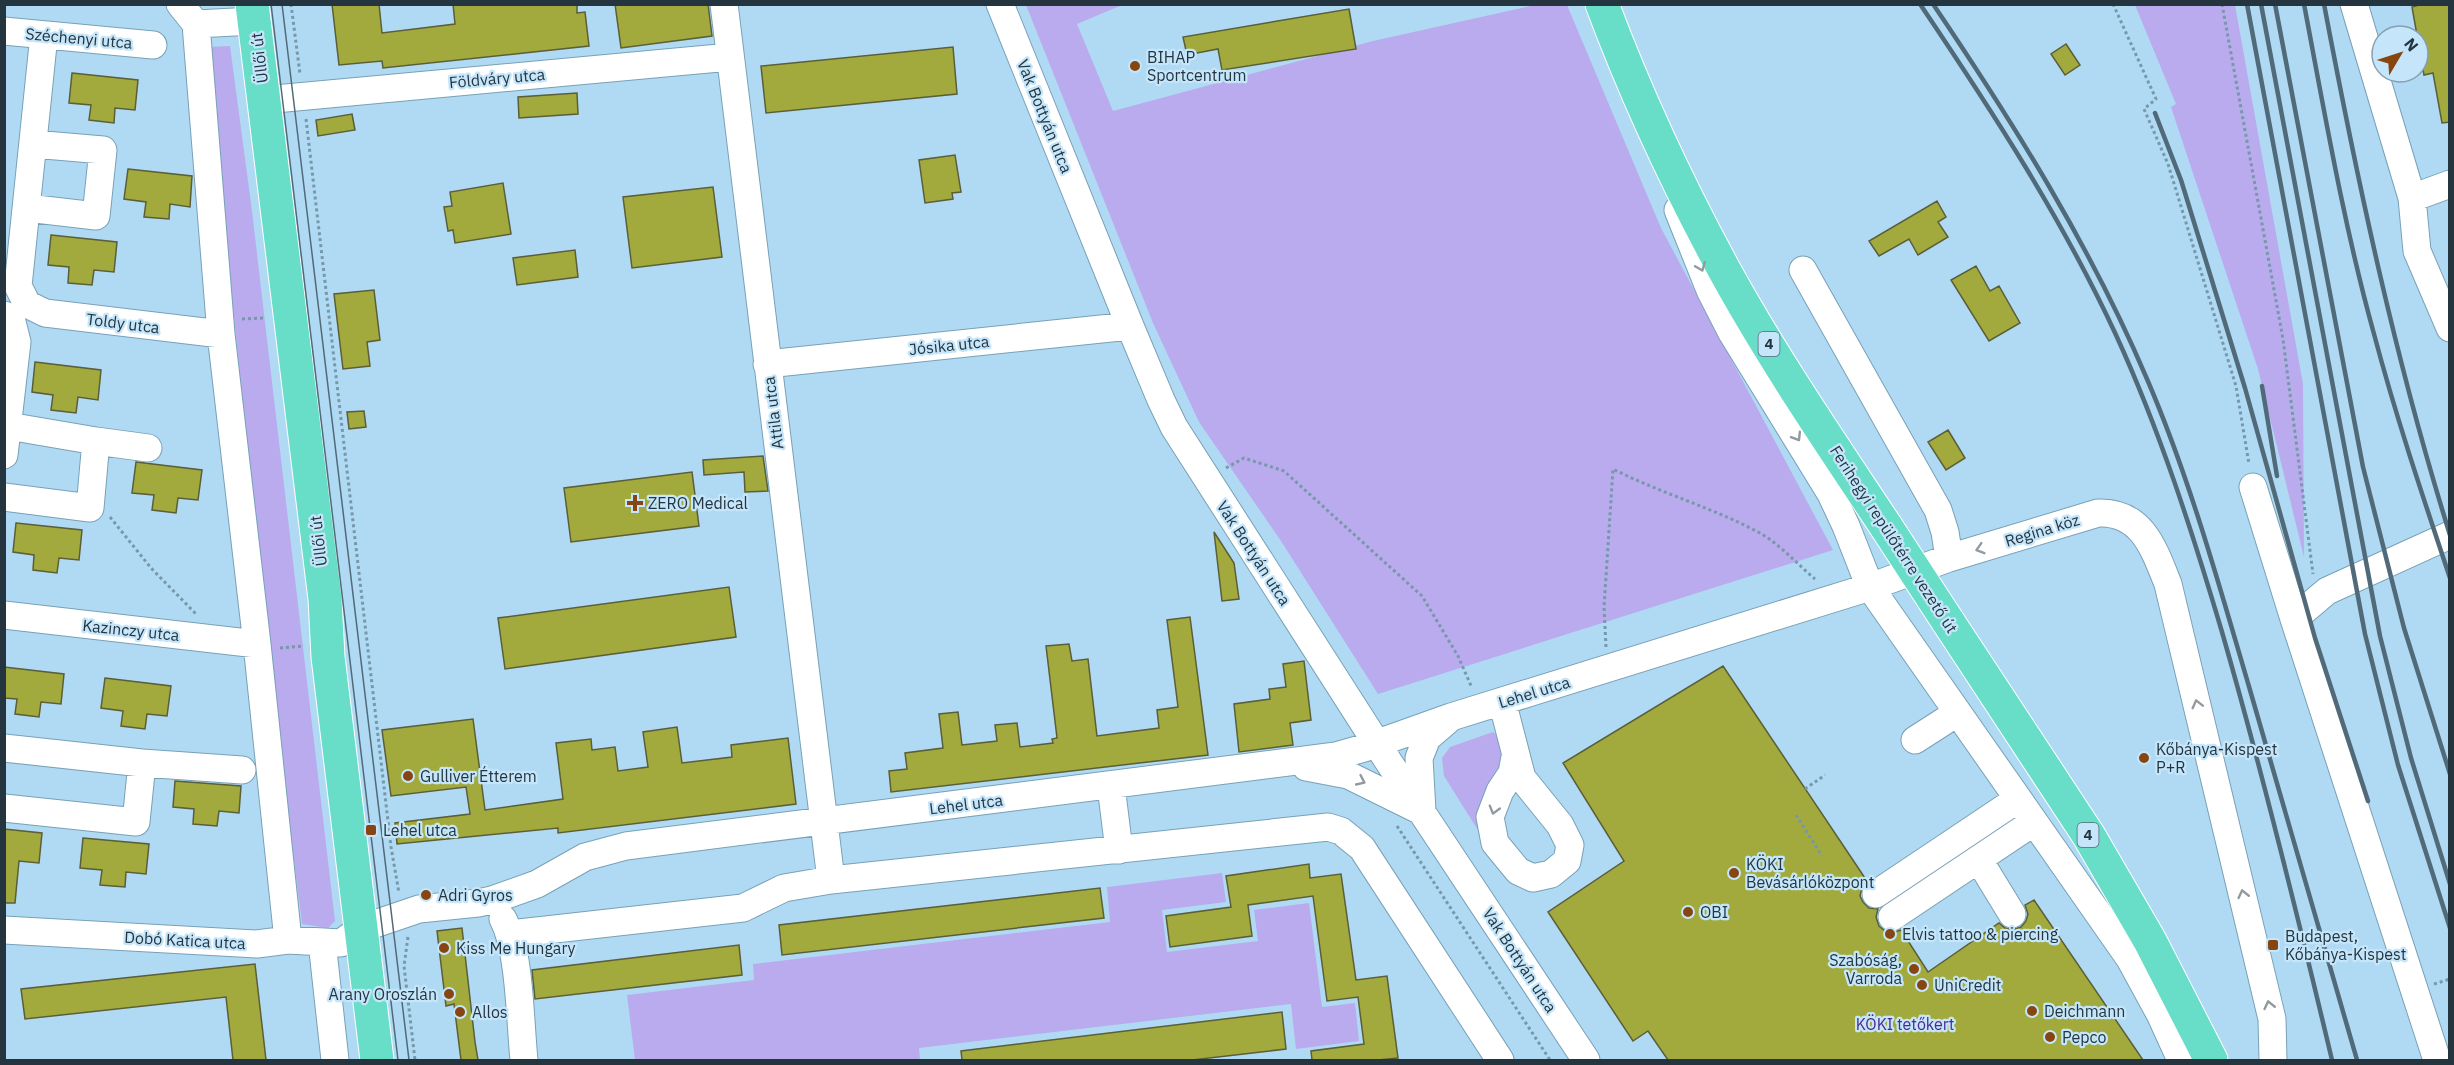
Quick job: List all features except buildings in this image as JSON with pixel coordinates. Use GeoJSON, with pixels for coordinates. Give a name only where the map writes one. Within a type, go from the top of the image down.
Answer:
{"type":"FeatureCollection","features":[{"type":"Feature","properties":{"kind":"main road","name":"Ferihegyi repülőtérre vezető út"},"geometry":{"type":"LineString","coordinates":[[1602,4],[1630,78],[1663,152],[1722,267],[1806,406],[2089,836],[2150,941],[2211,1060]]}},
{"type":"Feature","properties":{"kind":"main road","name":"Üllői út"},"geometry":{"type":"LineString","coordinates":[[253,13],[325,599],[328,657],[377,1060]]}},
{"type":"Feature","properties":{"kind":"street","name":"Attila utca"},"geometry":{"type":"LineString","coordinates":[[724,4],[822,822]]}},
{"type":"Feature","properties":{"kind":"street","name":"Vak Bottyán utca"},"geometry":{"type":"LineString","coordinates":[[1000,4],[1161,400],[1207,479],[1376,742],[1586,1060]]}},
{"type":"Feature","properties":{"kind":"street"},"geometry":{"type":"LineString","coordinates":[[2354,4],[2412,198],[2417,251],[2450,328]]}},
{"type":"Feature","properties":{"kind":"street","name":"Üllői út"},"geometry":{"type":"LineString","coordinates":[[253,13],[188,14],[288,940]]}},
{"type":"Feature","properties":{"kind":"street","name":"Széchenyi utca"},"geometry":{"type":"LineString","coordinates":[[4,31],[153,45]]}},
{"type":"Feature","properties":{"kind":"street"},"geometry":{"type":"LineString","coordinates":[[4,455],[17,342],[14,312],[44,35]]}},
{"type":"Feature","properties":{"kind":"street","name":"Földváry utca"},"geometry":{"type":"LineString","coordinates":[[264,100],[730,57]]}},
{"type":"Feature","properties":{"kind":"street"},"geometry":{"type":"LineString","coordinates":[[27,208],[96,216],[103,150],[33,144]]}},
{"type":"Feature","properties":{"kind":"street"},"geometry":{"type":"LineString","coordinates":[[1663,152],[1679,212],[1710,290],[1732,333],[1831,494],[1870,587],[2130,959],[2160,1014],[2181,1060]]}},
{"type":"Feature","properties":{"kind":"street"},"geometry":{"type":"LineString","coordinates":[[2412,198],[2450,184]]}},
{"type":"Feature","properties":{"kind":"street"},"geometry":{"type":"LineString","coordinates":[[1803,270],[1938,510],[1945,531],[1948,558]]}},
{"type":"Feature","properties":{"kind":"street","name":"Toldy utca"},"geometry":{"type":"LineString","coordinates":[[14,312],[45,313],[221,334]]}},
{"type":"Feature","properties":{"kind":"street","name":"Jósika utca"},"geometry":{"type":"LineString","coordinates":[[767,364],[1130,326]]}},
{"type":"Feature","properties":{"kind":"street"},"geometry":{"type":"LineString","coordinates":[[8,426],[148,448]]}},
{"type":"Feature","properties":{"kind":"street"},"geometry":{"type":"LineString","coordinates":[[4,496],[90,508],[96,441]]}},
{"type":"Feature","properties":{"kind":"street"},"geometry":{"type":"LineString","coordinates":[[2253,487],[2437,1060]]}},
{"type":"Feature","properties":{"kind":"street","name":"Regina köz"},"geometry":{"type":"LineString","coordinates":[[1948,558],[2097,513],[2111,513],[2136,524],[2145,535],[2168,584],[2272,1019],[2273,1060]]}},
{"type":"Feature","properties":{"kind":"street"},"geometry":{"type":"LineString","coordinates":[[2294,619],[2316,599],[2415,549],[2450,535]]}},
{"type":"Feature","properties":{"kind":"street","name":"Lehel utca"},"geometry":{"type":"LineString","coordinates":[[360,929],[419,909],[492,900],[537,884],[585,856],[626,846],[1284,764],[1351,753],[1376,742],[1451,717],[1870,587],[1948,558]]}},
{"type":"Feature","properties":{"kind":"street","name":"Kazinczy utca"},"geometry":{"type":"LineString","coordinates":[[4,615],[257,644]]}},
{"type":"Feature","properties":{"kind":"street"},"geometry":{"type":"LineString","coordinates":[[1491,705],[1515,757]]}},
{"type":"Feature","properties":{"kind":"street"},"geometry":{"type":"LineString","coordinates":[[1915,740],[1957,713]]}},
{"type":"Feature","properties":{"kind":"street"},"geometry":{"type":"LineString","coordinates":[[1284,764],[1348,776],[1422,812],[1419,758],[1422,747],[1427,738],[1451,717]]}},
{"type":"Feature","properties":{"kind":"street"},"geometry":{"type":"LineString","coordinates":[[4,748],[142,763],[242,770]]}},
{"type":"Feature","properties":{"kind":"street"},"geometry":{"type":"LineString","coordinates":[[4,808],[136,822],[142,763]]}},
{"type":"Feature","properties":{"kind":"street"},"geometry":{"type":"LineString","coordinates":[[1111,786],[1119,850]]}},
{"type":"Feature","properties":{"kind":"street"},"geometry":{"type":"LineString","coordinates":[[1876,894],[2018,799]]}},
{"type":"Feature","properties":{"kind":"street"},"geometry":{"type":"LineString","coordinates":[[822,822],[831,880]]}},
{"type":"Feature","properties":{"kind":"street"},"geometry":{"type":"LineString","coordinates":[[1892,917],[2034,822]]}},
{"type":"Feature","properties":{"kind":"street"},"geometry":{"type":"LineString","coordinates":[[510,934],[743,908],[784,888],[831,880],[1328,827],[1341,831],[1362,848],[1500,1060]]}},
{"type":"Feature","properties":{"kind":"street"},"geometry":{"type":"LineString","coordinates":[[1979,860],[2012,914]]}},
{"type":"Feature","properties":{"kind":"street"},"geometry":{"type":"LineString","coordinates":[[492,900],[510,934],[524,1060]]}},
{"type":"Feature","properties":{"kind":"street","name":"Dobó Katica utca"},"geometry":{"type":"LineString","coordinates":[[4,930],[256,944],[288,940],[340,942],[360,929]]}},
{"type":"Feature","properties":{"kind":"street"},"geometry":{"type":"LineString","coordinates":[[322,942],[335,1060]]}},
{"type":"Feature","properties":{"kind":"path"},"geometry":{"type":"LineString","coordinates":[[291,4],[398,890]]}},
{"type":"Feature","properties":{"kind":"path"},"geometry":{"type":"LineString","coordinates":[[2113,4],[2156,99],[2144,109],[2168,164],[2235,386],[2253,487]]}},
{"type":"Feature","properties":{"kind":"path"},"geometry":{"type":"LineString","coordinates":[[2222,4],[2283,339],[2316,599]]}},
{"type":"Feature","properties":{"kind":"path"},"geometry":{"type":"LineString","coordinates":[[1207,479],[1244,458],[1284,471],[1422,596],[1491,705]]}},
{"type":"Feature","properties":{"kind":"path"},"geometry":{"type":"LineString","coordinates":[[1607,670],[1604,607],[1613,469],[1632,479],[1708,508],[1760,533],[1785,551],[1821,584],[1841,596]]}},
{"type":"Feature","properties":{"kind":"path"},"geometry":{"type":"LineString","coordinates":[[92,494],[151,568],[221,640]]}},
{"type":"Feature","properties":{"kind":"path"},"geometry":{"type":"LineString","coordinates":[[1805,789],[1825,775]]}},
{"type":"Feature","properties":{"kind":"path"},"geometry":{"type":"LineString","coordinates":[[1796,814],[1822,856]]}},
{"type":"Feature","properties":{"kind":"path"},"geometry":{"type":"LineString","coordinates":[[1394,822],[1550,1060]]}},
{"type":"Feature","properties":{"kind":"path"},"geometry":{"type":"LineString","coordinates":[[404,966],[415,1060]]}},
{"type":"Feature","properties":{"kind":"shaded area"},"geometry":{"type":"Polygon","coordinates":[[[1026,5],[1122,5],[1077,24],[1113,111],[1373,41],[1535,5],[1567,5],[1661,228],[1833,550],[1378,694],[1281,541],[1199,422],[1153,323],[1026,5]]]}},
{"type":"Feature","properties":{"kind":"shaded area"},"geometry":{"type":"Polygon","coordinates":[[[2135,5],[2235,5],[2303,384],[2304,557],[2258,369],[2171,107],[2176,104],[2135,5]]]}},
{"type":"Feature","properties":{"kind":"shaded area"},"geometry":{"type":"Polygon","coordinates":[[[230,46],[252,211],[335,921],[328,928],[302,924],[267,645],[207,47],[230,46]]]}},
{"type":"Feature","properties":{"kind":"shaded area"},"geometry":{"type":"Polygon","coordinates":[[[1493,732],[1498,736],[1507,752],[1481,835],[1444,776],[1442,758],[1450,747],[1493,732]]]}},
{"type":"Feature","properties":{"kind":"shaded area"},"geometry":{"type":"Polygon","coordinates":[[[1222,873],[1226,902],[1162,910],[1167,952],[1258,941],[1254,910],[1309,903],[1322,1007],[1355,1003],[1359,1041],[1296,1049],[1291,1004],[919,1048],[920,1060],[635,1060],[627,995],[754,980],[753,964],[1110,922],[1107,887],[1222,873]]]}},
{"type":"Feature","properties":{"kind":"tram line"},"geometry":{"type":"LineString","coordinates":[[271,4],[398,1060]]}},
{"type":"Feature","properties":{"kind":"tram line"},"geometry":{"type":"LineString","coordinates":[[282,4],[409,1060]]}},
{"type":"Feature","properties":{"kind":"railway"},"geometry":{"type":"LineString","coordinates":[[1920,4],[2025,166],[2073,249],[2116,335],[2147,408],[2187,519],[2222,632],[2280,846],[2332,1060]]}},
{"type":"Feature","properties":{"kind":"railway"},"geometry":{"type":"LineString","coordinates":[[1933,4],[1993,94],[2076,233],[2125,329],[2147,379],[2177,455],[2215,572],[2357,1060]]}},
{"type":"Feature","properties":{"kind":"railway"},"geometry":{"type":"LineString","coordinates":[[2247,4],[2365,634],[2398,765],[2450,928]]}},
{"type":"Feature","properties":{"kind":"railway"},"geometry":{"type":"LineString","coordinates":[[2261,4],[2380,636],[2411,758],[2450,884]]}},
{"type":"Feature","properties":{"kind":"railway"},"geometry":{"type":"LineString","coordinates":[[2275,4],[2363,467],[2404,628],[2450,774]]}},
{"type":"Feature","properties":{"kind":"railway"},"geometry":{"type":"LineString","coordinates":[[2304,4],[2336,170],[2363,293],[2382,365],[2450,578]]}},
{"type":"Feature","properties":{"kind":"railway"},"geometry":{"type":"LineString","coordinates":[[2324,4],[2379,271],[2412,403],[2450,535]]}},
{"type":"Feature","properties":{"kind":"railway"},"geometry":{"type":"LineString","coordinates":[[2155,113],[2181,180],[2245,388],[2315,638],[2368,801]]}},
{"type":"Feature","properties":{"kind":"railway"},"geometry":{"type":"LineString","coordinates":[[2262,386],[2277,476]]}},
{"type":"Feature","properties":{"kind":"place","name":"BIHAP Sportcentrum"},"geometry":{"type":"Point","coordinates":[1135,66]}},
{"type":"Feature","properties":{"kind":"place","name":"ZERO Medical"},"geometry":{"type":"Point","coordinates":[635,503]}},
{"type":"Feature","properties":{"kind":"place","name":"Kőbánya-Kispest P+R"},"geometry":{"type":"Point","coordinates":[2144,758]}},
{"type":"Feature","properties":{"kind":"place","name":"Gulliver Étterem"},"geometry":{"type":"Point","coordinates":[408,776]}},
{"type":"Feature","properties":{"kind":"place","name":"Lehel utca"},"geometry":{"type":"Point","coordinates":[371,830]}},
{"type":"Feature","properties":{"kind":"place","name":"KÖKI Bevásárlóközpont"},"geometry":{"type":"Point","coordinates":[1734,873]}},
{"type":"Feature","properties":{"kind":"place","name":"Adri Gyros"},"geometry":{"type":"Point","coordinates":[426,895]}},
{"type":"Feature","properties":{"kind":"place","name":"OBI"},"geometry":{"type":"Point","coordinates":[1688,912]}},
{"type":"Feature","properties":{"kind":"place","name":"Elvis tattoo & piercing"},"geometry":{"type":"Point","coordinates":[1890,934]}},
{"type":"Feature","properties":{"kind":"place","name":"Budapest, Kőbánya-Kispest"},"geometry":{"type":"Point","coordinates":[2273,945]}},
{"type":"Feature","properties":{"kind":"place","name":"Kiss Me Hungary"},"geometry":{"type":"Point","coordinates":[444,948]}},
{"type":"Feature","properties":{"kind":"place","name":"Szabóság, Varroda"},"geometry":{"type":"Point","coordinates":[1914,969]}},
{"type":"Feature","properties":{"kind":"place","name":"UniCredit"},"geometry":{"type":"Point","coordinates":[1922,985]}},
{"type":"Feature","properties":{"kind":"place","name":"Arany Oroszlán"},"geometry":{"type":"Point","coordinates":[449,994]}},
{"type":"Feature","properties":{"kind":"place","name":"Deichmann"},"geometry":{"type":"Point","coordinates":[2032,1011]}},
{"type":"Feature","properties":{"kind":"place","name":"Allos"},"geometry":{"type":"Point","coordinates":[460,1012]}},
{"type":"Feature","properties":{"kind":"place","name":"Pepco"},"geometry":{"type":"Point","coordinates":[2050,1037]}},
{"type":"Feature","properties":{"kind":"park label","name":"KÖKI tetőkert"},"geometry":{"type":"Point","coordinates":[1905,1024]}}]}
